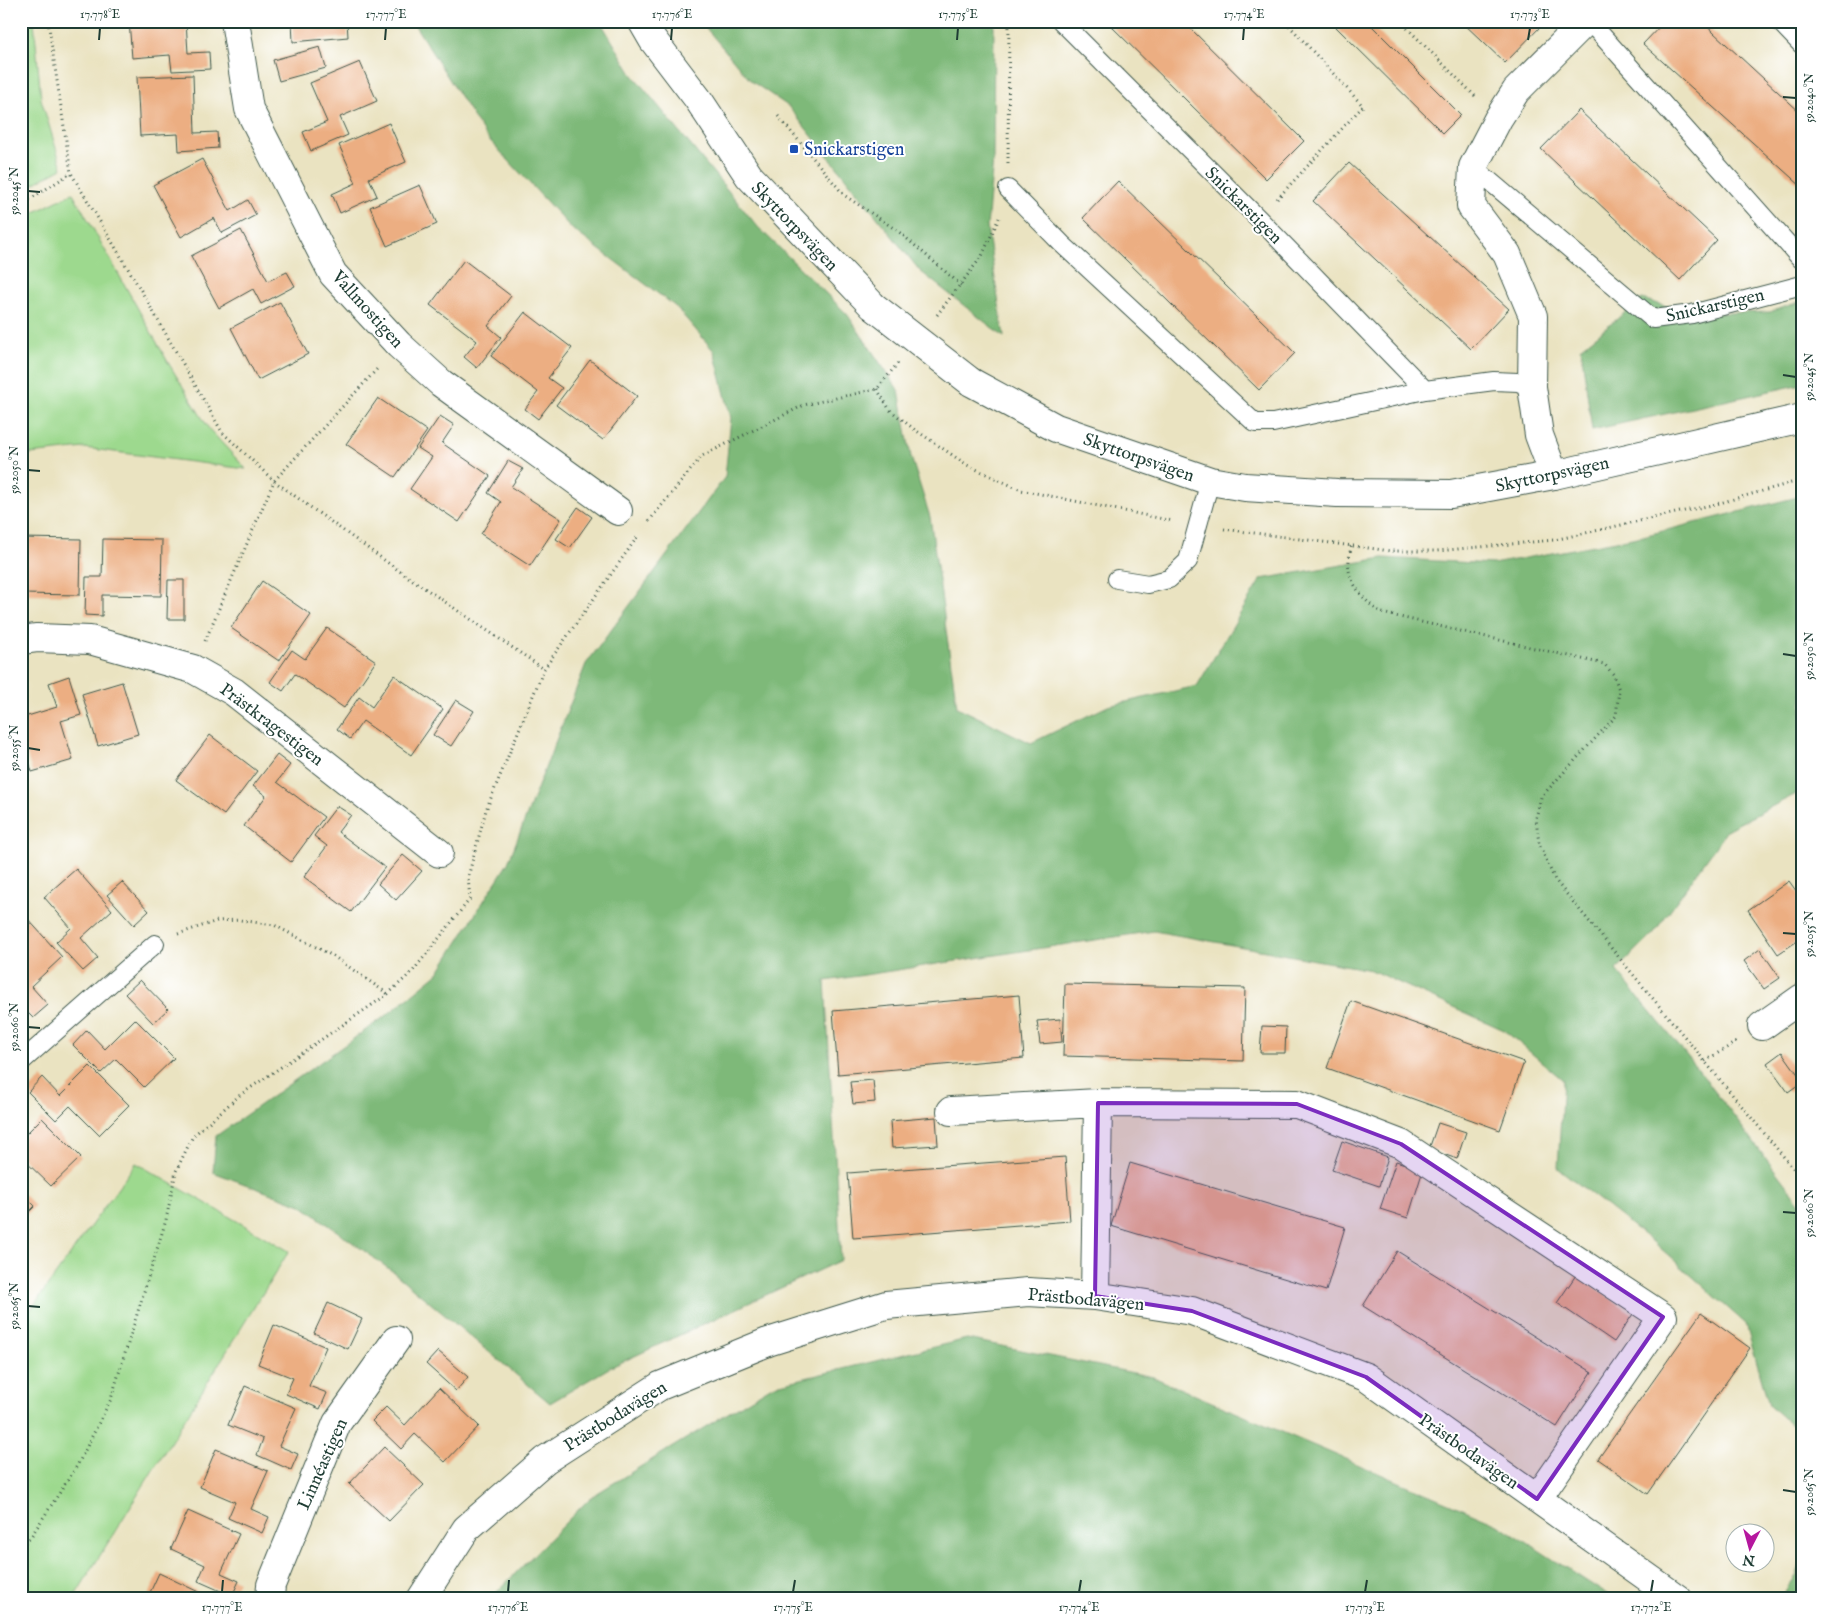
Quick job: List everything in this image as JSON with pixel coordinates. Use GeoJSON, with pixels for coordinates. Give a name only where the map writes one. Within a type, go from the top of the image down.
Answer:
{"type":"FeatureCollection","features":[{"type":"Feature","properties":{"kind":"street","name":"Vallmostigen"},"geometry":{"type":"LineString","coordinates":[[235,21],[250,109],[333,274],[399,345],[441,383],[618,510]]}},
{"type":"Feature","properties":{"kind":"street","name":"Skyttorpsvägen"},"geometry":{"type":"LineString","coordinates":[[642,21],[653,40],[698,99],[749,176],[873,306],[971,382],[1056,428],[1210,481],[1245,487],[1337,493],[1451,494],[1554,475],[1802,418]]}},
{"type":"Feature","properties":{"kind":"street"},"geometry":{"type":"LineString","coordinates":[[1554,475],[1539,435],[1532,387],[1533,316],[1507,254],[1471,206],[1473,167],[1498,119],[1516,92],[1588,21]]}},
{"type":"Feature","properties":{"kind":"street","name":"Prästkragestigen"},"geometry":{"type":"LineString","coordinates":[[21,640],[37,638],[90,640],[192,669],[234,692],[440,852]]}},
{"type":"Feature","properties":{"kind":"street"},"geometry":{"type":"LineString","coordinates":[[1762,1026],[1802,998]]}},
{"type":"Feature","properties":{"kind":"street"},"geometry":{"type":"LineString","coordinates":[[951,1111],[1098,1103],[1297,1104],[1401,1144],[1663,1317],[1537,1499]]}},
{"type":"Feature","properties":{"kind":"street"},"geometry":{"type":"LineString","coordinates":[[1094,1296],[1098,1103]]}},
{"type":"Feature","properties":{"kind":"street","name":"Prästbodavägen"},"geometry":{"type":"LineString","coordinates":[[421,1599],[466,1529],[545,1460],[660,1386],[768,1342],[886,1305],[1028,1292],[1094,1296],[1192,1311],[1366,1378],[1678,1599]]}},
{"type":"Feature","properties":{"kind":"street","name":"Linnéastigen"},"geometry":{"type":"LineString","coordinates":[[270,1599],[271,1585],[337,1423],[396,1340]]}},
{"type":"Feature","properties":{"kind":"lane","name":"Snickarstigen"},"geometry":{"type":"LineString","coordinates":[[1061,21],[1259,219],[1425,390]]}},
{"type":"Feature","properties":{"kind":"lane"},"geometry":{"type":"LineString","coordinates":[[1588,21],[1802,260]]}},
{"type":"Feature","properties":{"kind":"lane"},"geometry":{"type":"LineString","coordinates":[[1779,21],[1802,44]]}},
{"type":"Feature","properties":{"kind":"lane","name":"Snickarstigen"},"geometry":{"type":"LineString","coordinates":[[1473,167],[1653,319],[1692,314],[1802,285]]}},
{"type":"Feature","properties":{"kind":"lane"},"geometry":{"type":"LineString","coordinates":[[1008,189],[1069,251],[1256,423],[1273,423],[1425,390],[1494,381],[1518,382],[1532,387]]}},
{"type":"Feature","properties":{"kind":"lane"},"geometry":{"type":"LineString","coordinates":[[1117,579],[1148,584],[1169,578],[1188,561],[1210,481]]}},
{"type":"Feature","properties":{"kind":"lane"},"geometry":{"type":"LineString","coordinates":[[21,1062],[155,944]]}},
{"type":"Feature","properties":{"kind":"path"},"geometry":{"type":"LineString","coordinates":[[48,21],[71,173],[222,432],[274,481],[398,570],[544,669]]}},
{"type":"Feature","properties":{"kind":"path"},"geometry":{"type":"LineString","coordinates":[[931,322],[962,285],[982,256],[994,232],[1008,189],[1009,21]]}},
{"type":"Feature","properties":{"kind":"path"},"geometry":{"type":"LineString","coordinates":[[1259,219],[1363,106],[1285,21]]}},
{"type":"Feature","properties":{"kind":"path"},"geometry":{"type":"LineString","coordinates":[[1400,21],[1498,119]]}},
{"type":"Feature","properties":{"kind":"path"},"geometry":{"type":"LineString","coordinates":[[778,116],[844,195],[898,231],[962,285]]}},
{"type":"Feature","properties":{"kind":"path"},"geometry":{"type":"LineString","coordinates":[[21,205],[71,173]]}},
{"type":"Feature","properties":{"kind":"path"},"geometry":{"type":"LineString","coordinates":[[192,669],[274,481],[399,345]]}},
{"type":"Feature","properties":{"kind":"path"},"geometry":{"type":"LineString","coordinates":[[646,525],[657,508],[702,456],[804,405],[877,389],[901,360]]}},
{"type":"Feature","properties":{"kind":"path"},"geometry":{"type":"LineString","coordinates":[[21,1545],[30,1538],[76,1466],[111,1399],[166,1220],[176,1170],[193,1136],[240,1095],[388,994],[413,971],[470,899],[468,877],[486,810],[544,669],[640,533]]}},
{"type":"Feature","properties":{"kind":"path"},"geometry":{"type":"LineString","coordinates":[[1351,546],[1349,573],[1361,595],[1371,607],[1382,613],[1604,664],[1614,676],[1619,690],[1616,716],[1541,797],[1536,818],[1539,844],[1555,880],[1802,1179]]}},
{"type":"Feature","properties":{"kind":"path"},"geometry":{"type":"LineString","coordinates":[[155,944],[186,930],[217,921],[240,920],[274,926],[333,956],[388,994]]}},
{"type":"Feature","properties":{"kind":"path"},"geometry":{"type":"LineString","coordinates":[[1704,1061],[1762,1026]]}},
{"type":"Feature","properties":{"kind":"path"},"geometry":{"type":"LineString","coordinates":[[21,1589],[39,1599]]}},
{"type":"Feature","properties":{"kind":"highlighted area"},"geometry":{"type":"Polygon","coordinates":[[[1098,1103],[1297,1104],[1401,1144],[1663,1317],[1537,1499],[1366,1377],[1192,1311],[1095,1296],[1098,1103]]]}},
{"type":"Feature","properties":{"kind":"green space"},"geometry":{"type":"Polygon","coordinates":[[[21,21],[34,21],[41,99],[62,168],[21,191],[21,21]]]}},
{"type":"Feature","properties":{"kind":"green space"},"geometry":{"type":"Polygon","coordinates":[[[412,21],[600,21],[632,74],[758,227],[847,314],[899,391],[911,457],[930,517],[957,707],[1031,743],[1108,706],[1197,686],[1261,579],[1383,558],[1493,564],[1643,536],[1802,496],[1802,791],[1728,829],[1653,934],[1616,970],[1697,1068],[1802,1206],[1802,1435],[1769,1405],[1746,1324],[1658,1246],[1558,1168],[1563,1080],[1504,1030],[1371,970],[1154,931],[825,981],[841,1260],[609,1368],[550,1403],[392,1271],[301,1205],[213,1172],[216,1136],[387,1015],[438,973],[508,863],[586,664],[725,477],[731,418],[714,351],[676,307],[572,229],[485,135],[412,21]]]}},
{"type":"Feature","properties":{"kind":"green space"},"geometry":{"type":"Polygon","coordinates":[[[700,21],[994,21],[993,159],[987,227],[1004,337],[920,271],[788,106],[751,81],[700,21]]]}},
{"type":"Feature","properties":{"kind":"green space"},"geometry":{"type":"Polygon","coordinates":[[[73,193],[169,364],[209,429],[246,469],[84,448],[21,455],[21,246],[31,214],[73,193]]]}},
{"type":"Feature","properties":{"kind":"green space"},"geometry":{"type":"Polygon","coordinates":[[[1642,299],[1692,314],[1770,312],[1802,301],[1802,384],[1592,430],[1581,348],[1642,299]]]}},
{"type":"Feature","properties":{"kind":"green space"},"geometry":{"type":"Polygon","coordinates":[[[136,1163],[289,1251],[73,1599],[21,1599],[21,1323],[136,1163]]]}},
{"type":"Feature","properties":{"kind":"green space"},"geometry":{"type":"Polygon","coordinates":[[[967,1339],[1153,1377],[1500,1525],[1614,1599],[490,1599],[591,1497],[772,1386],[967,1339]]]}},
{"type":"Feature","properties":{"kind":"green space"},"geometry":{"type":"Polygon","coordinates":[[[1802,1557],[1802,1599],[1779,1599],[1797,1575],[1802,1557]]]}},
{"type":"Feature","properties":{"kind":"building"},"geometry":{"type":"Polygon","coordinates":[[[129,21],[186,21],[188,53],[209,52],[210,69],[172,71],[170,55],[132,58],[129,21]]]}},
{"type":"Feature","properties":{"kind":"building"},"geometry":{"type":"Polygon","coordinates":[[[292,21],[347,21],[348,37],[293,42],[292,21]]]}},
{"type":"Feature","properties":{"kind":"building"},"geometry":{"type":"Polygon","coordinates":[[[1106,21],[1183,21],[1304,141],[1266,179],[1106,21]]]}},
{"type":"Feature","properties":{"kind":"building"},"geometry":{"type":"Polygon","coordinates":[[[1341,21],[1367,21],[1461,115],[1443,133],[1336,27],[1341,21]]]}},
{"type":"Feature","properties":{"kind":"building"},"geometry":{"type":"Polygon","coordinates":[[[1461,21],[1541,21],[1543,24],[1505,63],[1461,21]]]}},
{"type":"Feature","properties":{"kind":"building"},"geometry":{"type":"Polygon","coordinates":[[[1665,21],[1701,21],[1802,114],[1802,187],[1643,44],[1665,21]]]}},
{"type":"Feature","properties":{"kind":"building"},"geometry":{"type":"Polygon","coordinates":[[[320,47],[326,68],[279,81],[273,60],[320,47]]]}},
{"type":"Feature","properties":{"kind":"building"},"geometry":{"type":"Polygon","coordinates":[[[360,62],[377,101],[340,117],[348,135],[311,151],[303,132],[327,122],[310,83],[360,62]]]}},
{"type":"Feature","properties":{"kind":"building"},"geometry":{"type":"Polygon","coordinates":[[[193,75],[195,133],[217,132],[218,148],[179,151],[178,134],[140,136],[137,77],[193,75]]]}},
{"type":"Feature","properties":{"kind":"building"},"geometry":{"type":"Polygon","coordinates":[[[1579,110],[1717,240],[1680,280],[1541,149],[1579,110]]]}},
{"type":"Feature","properties":{"kind":"building"},"geometry":{"type":"Polygon","coordinates":[[[389,123],[406,162],[369,178],[377,196],[340,213],[332,194],[356,183],[339,145],[389,123]]]}},
{"type":"Feature","properties":{"kind":"building"},"geometry":{"type":"Polygon","coordinates":[[[202,159],[230,211],[248,200],[256,215],[222,233],[214,218],[181,237],[153,185],[202,159]]]}},
{"type":"Feature","properties":{"kind":"building"},"geometry":{"type":"Polygon","coordinates":[[[1349,163],[1509,309],[1471,349],[1313,201],[1349,163]]]}},
{"type":"Feature","properties":{"kind":"building"},"geometry":{"type":"Polygon","coordinates":[[[1118,181],[1295,353],[1259,390],[1083,218],[1118,181]]]}},
{"type":"Feature","properties":{"kind":"building"},"geometry":{"type":"Polygon","coordinates":[[[420,185],[437,224],[387,246],[370,207],[420,185]]]}},
{"type":"Feature","properties":{"kind":"building"},"geometry":{"type":"Polygon","coordinates":[[[241,230],[268,281],[287,272],[295,286],[261,304],[253,289],[219,308],[191,256],[241,230]]]}},
{"type":"Feature","properties":{"kind":"building"},"geometry":{"type":"Polygon","coordinates":[[[464,260],[511,296],[488,326],[501,337],[477,368],[464,357],[477,341],[430,305],[464,260]]]}},
{"type":"Feature","properties":{"kind":"building"},"geometry":{"type":"Polygon","coordinates":[[[280,302],[308,354],[258,380],[231,328],[280,302]]]}},
{"type":"Feature","properties":{"kind":"building"},"geometry":{"type":"Polygon","coordinates":[[[525,312],[572,348],[548,378],[562,388],[538,419],[525,409],[538,392],[491,356],[525,312]]]}},
{"type":"Feature","properties":{"kind":"building"},"geometry":{"type":"Polygon","coordinates":[[[590,360],[637,396],[603,440],[556,405],[590,360]]]}},
{"type":"Feature","properties":{"kind":"building"},"geometry":{"type":"Polygon","coordinates":[[[378,398],[427,431],[395,477],[346,444],[378,398]]]}},
{"type":"Feature","properties":{"kind":"building"},"geometry":{"type":"Polygon","coordinates":[[[440,416],[454,425],[442,443],[490,476],[459,522],[410,489],[432,457],[418,448],[440,416]]]}},
{"type":"Feature","properties":{"kind":"building"},"geometry":{"type":"Polygon","coordinates":[[[508,461],[523,469],[511,487],[561,519],[530,566],[481,534],[501,502],[488,493],[508,461]]]}},
{"type":"Feature","properties":{"kind":"building"},"geometry":{"type":"Polygon","coordinates":[[[578,507],[592,517],[570,548],[556,539],[578,507]]]}},
{"type":"Feature","properties":{"kind":"building"},"geometry":{"type":"Polygon","coordinates":[[[22,538],[81,539],[80,595],[21,594],[22,538]]]}},
{"type":"Feature","properties":{"kind":"building"},"geometry":{"type":"Polygon","coordinates":[[[103,539],[162,540],[161,596],[102,595],[102,616],[85,615],[86,577],[102,577],[103,539]]]}},
{"type":"Feature","properties":{"kind":"building"},"geometry":{"type":"Polygon","coordinates":[[[168,580],[184,580],[184,619],[167,619],[168,580]]]}},
{"type":"Feature","properties":{"kind":"building"},"geometry":{"type":"Polygon","coordinates":[[[262,581],[311,615],[279,661],[231,628],[262,581]]]}},
{"type":"Feature","properties":{"kind":"building"},"geometry":{"type":"Polygon","coordinates":[[[327,628],[376,661],[344,708],[295,674],[283,691],[270,682],[292,650],[305,659],[327,628]]]}},
{"type":"Feature","properties":{"kind":"building"},"geometry":{"type":"Polygon","coordinates":[[[394,675],[443,709],[411,755],[363,721],[350,739],[337,729],[359,697],[372,707],[394,675]]]}},
{"type":"Feature","properties":{"kind":"building"},"geometry":{"type":"Polygon","coordinates":[[[69,676],[81,715],[61,721],[73,760],[32,772],[21,735],[21,718],[57,707],[49,683],[69,676]]]}},
{"type":"Feature","properties":{"kind":"building"},"geometry":{"type":"Polygon","coordinates":[[[122,682],[138,734],[98,746],[82,694],[122,682]]]}},
{"type":"Feature","properties":{"kind":"building"},"geometry":{"type":"Polygon","coordinates":[[[456,700],[474,711],[451,746],[433,735],[456,700]]]}},
{"type":"Feature","properties":{"kind":"building"},"geometry":{"type":"Polygon","coordinates":[[[210,735],[257,771],[224,815],[176,780],[210,735]]]}},
{"type":"Feature","properties":{"kind":"building"},"geometry":{"type":"Polygon","coordinates":[[[277,755],[290,765],[277,782],[324,817],[291,862],[244,826],[266,796],[253,786],[277,755]]]}},
{"type":"Feature","properties":{"kind":"building"},"geometry":{"type":"Polygon","coordinates":[[[337,806],[351,815],[338,832],[385,867],[351,912],[304,877],[327,846],[314,836],[337,806]]]}},
{"type":"Feature","properties":{"kind":"building"},"geometry":{"type":"Polygon","coordinates":[[[403,855],[422,871],[396,900],[378,884],[403,855]]]}},
{"type":"Feature","properties":{"kind":"building"},"geometry":{"type":"Polygon","coordinates":[[[76,869],[112,910],[81,938],[98,958],[83,971],[56,942],[71,928],[44,897],[76,869]]]}},
{"type":"Feature","properties":{"kind":"building"},"geometry":{"type":"Polygon","coordinates":[[[1789,881],[1802,899],[1802,938],[1778,954],[1748,910],[1789,881]]]}},
{"type":"Feature","properties":{"kind":"building"},"geometry":{"type":"Polygon","coordinates":[[[122,882],[149,911],[134,925],[107,895],[122,882]]]}},
{"type":"Feature","properties":{"kind":"building"},"geometry":{"type":"Polygon","coordinates":[[[26,917],[62,957],[31,986],[48,1005],[33,1018],[21,1006],[21,920],[26,917]]]}},
{"type":"Feature","properties":{"kind":"building"},"geometry":{"type":"Polygon","coordinates":[[[1760,949],[1780,978],[1764,989],[1744,961],[1760,949]]]}},
{"type":"Feature","properties":{"kind":"building"},"geometry":{"type":"Polygon","coordinates":[[[140,980],[168,1009],[153,1023],[125,994],[140,980]]]}},
{"type":"Feature","properties":{"kind":"building"},"geometry":{"type":"Polygon","coordinates":[[[1065,984],[1245,988],[1243,1061],[1063,1056],[1065,984]]]}},
{"type":"Feature","properties":{"kind":"building"},"geometry":{"type":"Polygon","coordinates":[[[1019,995],[1024,1058],[838,1074],[833,1011],[1019,995]]]}},
{"type":"Feature","properties":{"kind":"building"},"geometry":{"type":"Polygon","coordinates":[[[1351,1001],[1524,1062],[1500,1130],[1327,1068],[1351,1001]]]}},
{"type":"Feature","properties":{"kind":"building"},"geometry":{"type":"Polygon","coordinates":[[[135,1019],[174,1058],[144,1087],[116,1059],[101,1073],[73,1045],[87,1030],[105,1049],[135,1019]]]}},
{"type":"Feature","properties":{"kind":"building"},"geometry":{"type":"Polygon","coordinates":[[[1060,1019],[1062,1042],[1040,1044],[1037,1021],[1060,1019]]]}},
{"type":"Feature","properties":{"kind":"building"},"geometry":{"type":"Polygon","coordinates":[[[1262,1026],[1286,1027],[1285,1053],[1260,1053],[1262,1026]]]}},
{"type":"Feature","properties":{"kind":"building"},"geometry":{"type":"Polygon","coordinates":[[[1782,1052],[1802,1080],[1802,1082],[1788,1092],[1767,1063],[1782,1052]]]}},
{"type":"Feature","properties":{"kind":"building"},"geometry":{"type":"Polygon","coordinates":[[[90,1066],[129,1105],[99,1135],[70,1106],[56,1120],[28,1092],[42,1077],[60,1096],[90,1066]]]}},
{"type":"Feature","properties":{"kind":"building"},"geometry":{"type":"Polygon","coordinates":[[[873,1080],[875,1102],[853,1104],[850,1082],[873,1080]]]}},
{"type":"Feature","properties":{"kind":"building"},"geometry":{"type":"Polygon","coordinates":[[[936,1117],[938,1145],[892,1148],[890,1121],[936,1117]]]}},
{"type":"Feature","properties":{"kind":"building"},"geometry":{"type":"Polygon","coordinates":[[[42,1118],[81,1157],[51,1186],[21,1159],[21,1139],[42,1118]]]}},
{"type":"Feature","properties":{"kind":"building"},"geometry":{"type":"Polygon","coordinates":[[[1438,1123],[1466,1132],[1457,1159],[1429,1149],[1438,1123]]]}},
{"type":"Feature","properties":{"kind":"building"},"geometry":{"type":"Polygon","coordinates":[[[1342,1141],[1388,1157],[1379,1186],[1332,1170],[1342,1141]]]}},
{"type":"Feature","properties":{"kind":"building"},"geometry":{"type":"Polygon","coordinates":[[[1065,1157],[1070,1221],[853,1238],[848,1173],[1065,1157]]]}},
{"type":"Feature","properties":{"kind":"building"},"geometry":{"type":"Polygon","coordinates":[[[1396,1161],[1423,1170],[1408,1218],[1380,1209],[1396,1161]]]}},
{"type":"Feature","properties":{"kind":"building"},"geometry":{"type":"Polygon","coordinates":[[[1130,1163],[1345,1227],[1326,1291],[1111,1226],[1130,1163]]]}},
{"type":"Feature","properties":{"kind":"building"},"geometry":{"type":"Polygon","coordinates":[[[21,1192],[35,1206],[21,1220],[21,1192]]]}},
{"type":"Feature","properties":{"kind":"building"},"geometry":{"type":"Polygon","coordinates":[[[1397,1251],[1592,1372],[1557,1427],[1363,1306],[1397,1251]]]}},
{"type":"Feature","properties":{"kind":"building"},"geometry":{"type":"Polygon","coordinates":[[[1576,1275],[1633,1314],[1614,1342],[1557,1303],[1576,1275]]]}},
{"type":"Feature","properties":{"kind":"building"},"geometry":{"type":"Polygon","coordinates":[[[328,1303],[362,1319],[348,1349],[314,1333],[328,1303]]]}},
{"type":"Feature","properties":{"kind":"building"},"geometry":{"type":"Polygon","coordinates":[[[1701,1313],[1750,1348],[1648,1494],[1598,1459],[1701,1313]]]}},
{"type":"Feature","properties":{"kind":"building"},"geometry":{"type":"Polygon","coordinates":[[[274,1325],[326,1347],[309,1386],[327,1393],[320,1409],[286,1394],[293,1378],[258,1364],[274,1325]]]}},
{"type":"Feature","properties":{"kind":"building"},"geometry":{"type":"Polygon","coordinates":[[[438,1351],[468,1377],[456,1391],[426,1364],[438,1351]]]}},
{"type":"Feature","properties":{"kind":"building"},"geometry":{"type":"Polygon","coordinates":[[[245,1386],[296,1408],[279,1446],[298,1454],[291,1470],[257,1455],[263,1439],[228,1425],[245,1386]]]}},
{"type":"Feature","properties":{"kind":"building"},"geometry":{"type":"Polygon","coordinates":[[[439,1388],[479,1426],[445,1462],[415,1434],[401,1449],[372,1421],[386,1407],[405,1425],[439,1388]]]}},
{"type":"Feature","properties":{"kind":"building"},"geometry":{"type":"Polygon","coordinates":[[[384,1447],[424,1485],[389,1521],[349,1484],[384,1447]]]}},
{"type":"Feature","properties":{"kind":"building"},"geometry":{"type":"Polygon","coordinates":[[[216,1449],[268,1471],[251,1509],[269,1517],[262,1533],[228,1518],[235,1502],[200,1487],[216,1449]]]}},
{"type":"Feature","properties":{"kind":"building"},"geometry":{"type":"Polygon","coordinates":[[[188,1511],[239,1534],[221,1573],[239,1581],[232,1596],[198,1581],[205,1565],[171,1549],[188,1511]]]}},
{"type":"Feature","properties":{"kind":"building"},"geometry":{"type":"Polygon","coordinates":[[[159,1573],[209,1597],[208,1599],[147,1599],[159,1573]]]}},
{"type":"Feature","properties":{"kind":"place","name":"Snickarstigen"},"geometry":{"type":"Point","coordinates":[794,149]}}]}
